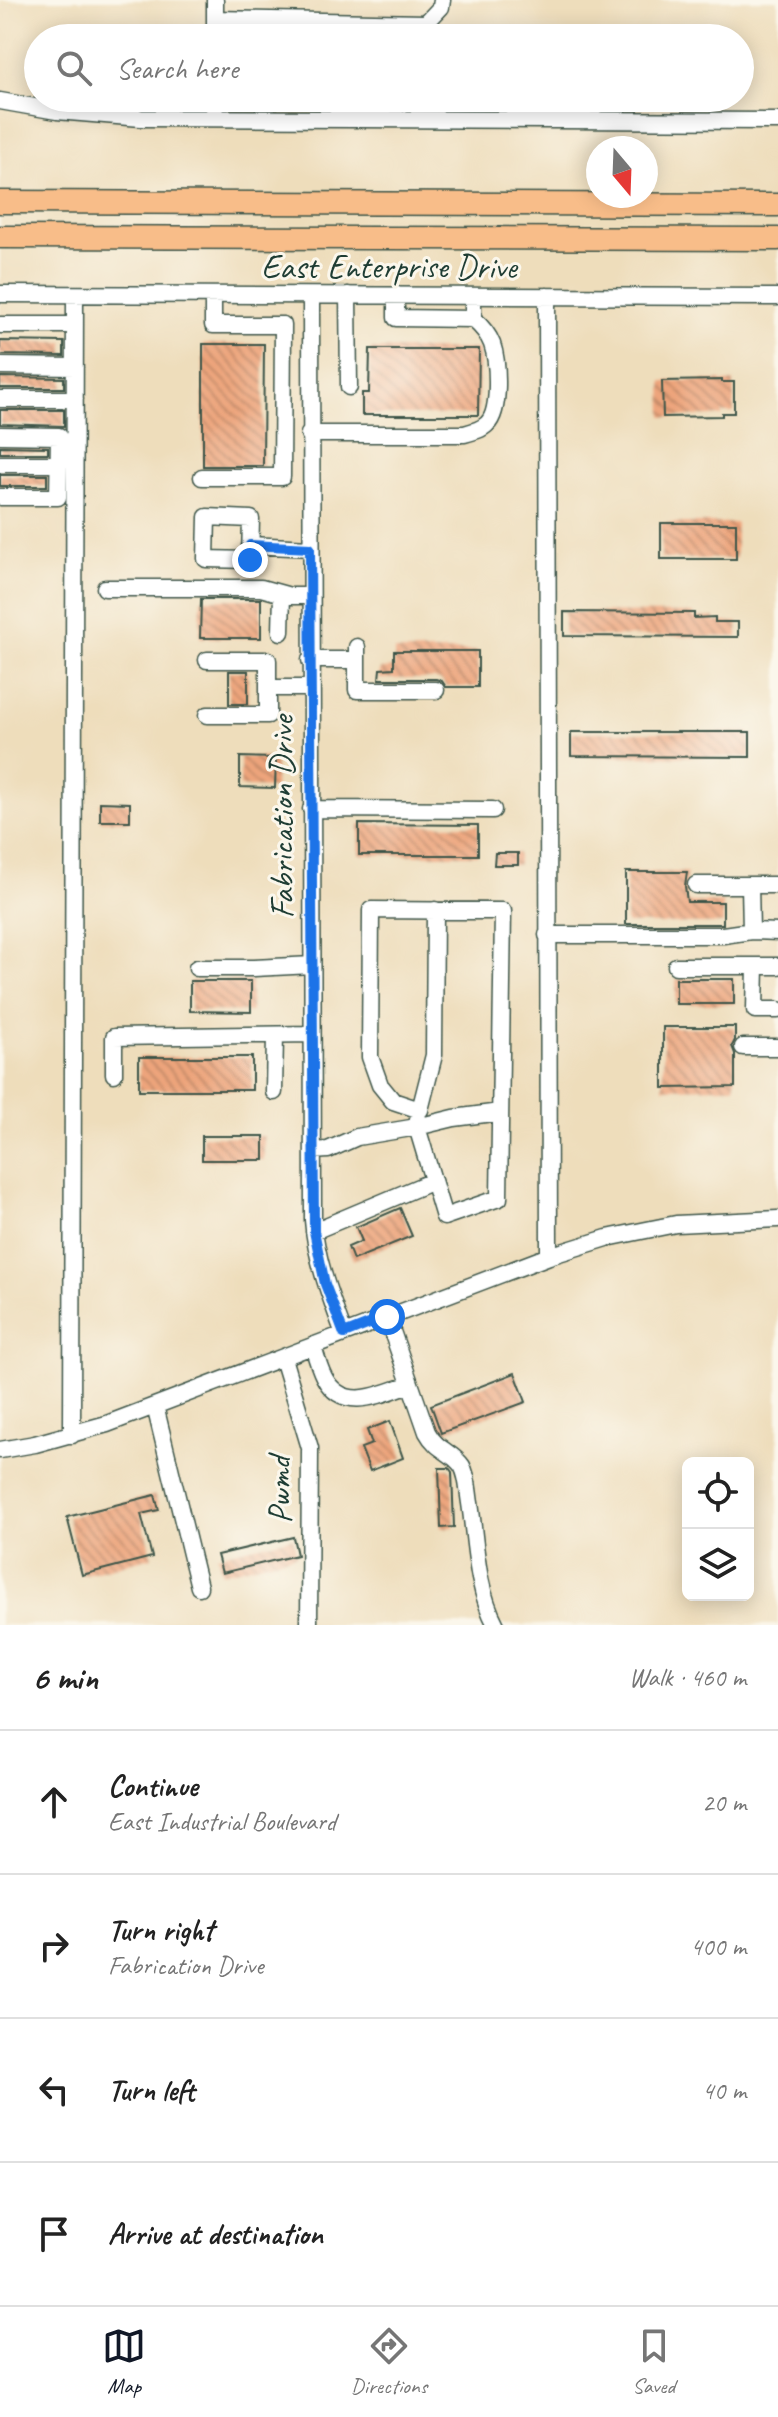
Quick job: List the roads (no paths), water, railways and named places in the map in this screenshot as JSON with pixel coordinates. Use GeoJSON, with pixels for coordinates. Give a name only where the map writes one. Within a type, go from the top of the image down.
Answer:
{"type":"FeatureCollection","features":[{"type":"Feature","properties":{"kind":"highway"},"geometry":{"type":"LineString","coordinates":[[0,202],[778,205]]}},
{"type":"Feature","properties":{"kind":"highway"},"geometry":{"type":"LineString","coordinates":[[0,237],[778,239]]}},
{"type":"Feature","properties":{"kind":"street"},"geometry":{"type":"LineString","coordinates":[[215,0],[215,24]]}},
{"type":"Feature","properties":{"kind":"street"},"geometry":{"type":"LineString","coordinates":[[215,19],[426,23],[442,3]]}},
{"type":"Feature","properties":{"kind":"street"},"geometry":{"type":"LineString","coordinates":[[0,101],[24,106]]}},
{"type":"Feature","properties":{"kind":"street"},"geometry":{"type":"LineString","coordinates":[[68,112],[141,118],[778,121]]}},
{"type":"Feature","properties":{"kind":"street"},"geometry":{"type":"LineString","coordinates":[[214,112],[214,118]]}},
{"type":"Feature","properties":{"kind":"street","name":"East Enterprise Drive"},"geometry":{"type":"LineString","coordinates":[[0,294],[778,297]]}},
{"type":"Feature","properties":{"kind":"street"},"geometry":{"type":"LineString","coordinates":[[72,1435],[75,295]]}},
{"type":"Feature","properties":{"kind":"street"},"geometry":{"type":"LineString","coordinates":[[202,477],[282,477],[283,325],[213,325],[213,295]]}},
{"type":"Feature","properties":{"kind":"street"},"geometry":{"type":"LineString","coordinates":[[348,295],[349,387]]}},
{"type":"Feature","properties":{"kind":"street"},"geometry":{"type":"LineString","coordinates":[[282,442],[309,438],[464,434],[490,422],[497,403],[496,358],[483,327],[473,319],[396,318],[396,295]]}},
{"type":"Feature","properties":{"kind":"street","name":"Fabrication Drive"},"geometry":{"type":"LineString","coordinates":[[311,296],[309,438],[314,1231],[325,1284],[344,1334]]}},
{"type":"Feature","properties":{"kind":"street"},"geometry":{"type":"LineString","coordinates":[[473,296],[473,319]]}},
{"type":"Feature","properties":{"kind":"street"},"geometry":{"type":"LineString","coordinates":[[547,296],[549,1256]]}},
{"type":"Feature","properties":{"kind":"street"},"geometry":{"type":"LineString","coordinates":[[0,325],[75,325]]}},
{"type":"Feature","properties":{"kind":"street"},"geometry":{"type":"LineString","coordinates":[[0,366],[75,367]]}},
{"type":"Feature","properties":{"kind":"street"},"geometry":{"type":"LineString","coordinates":[[283,381],[310,382]]}},
{"type":"Feature","properties":{"kind":"street"},"geometry":{"type":"LineString","coordinates":[[0,399],[75,399]]}},
{"type":"Feature","properties":{"kind":"street"},"geometry":{"type":"LineString","coordinates":[[0,435],[59,436],[58,497],[0,497]]}},
{"type":"Feature","properties":{"kind":"street"},"geometry":{"type":"LineString","coordinates":[[0,464],[59,464]]}},
{"type":"Feature","properties":{"kind":"street"},"geometry":{"type":"LineString","coordinates":[[250,545],[310,548]]}},
{"type":"Feature","properties":{"kind":"street"},"geometry":{"type":"LineString","coordinates":[[105,588],[261,588],[290,596],[310,596]]}},
{"type":"Feature","properties":{"kind":"street"},"geometry":{"type":"LineString","coordinates":[[281,632],[282,594]]}},
{"type":"Feature","properties":{"kind":"street"},"geometry":{"type":"LineString","coordinates":[[310,660],[357,654],[357,690],[436,690]]}},
{"type":"Feature","properties":{"kind":"street"},"geometry":{"type":"LineString","coordinates":[[207,660],[268,660],[268,715],[207,715]]}},
{"type":"Feature","properties":{"kind":"street"},"geometry":{"type":"LineString","coordinates":[[268,688],[310,688]]}},
{"type":"Feature","properties":{"kind":"street"},"geometry":{"type":"LineString","coordinates":[[311,809],[493,810]]}},
{"type":"Feature","properties":{"kind":"street"},"geometry":{"type":"LineString","coordinates":[[696,885],[778,885]]}},
{"type":"Feature","properties":{"kind":"street"},"geometry":{"type":"LineString","coordinates":[[750,885],[751,931]]}},
{"type":"Feature","properties":{"kind":"street"},"geometry":{"type":"LineString","coordinates":[[419,1118],[393,1101],[380,1085],[370,1057],[371,910],[435,910],[503,911],[499,1198],[444,1217],[419,1118],[434,1055],[435,910]]}},
{"type":"Feature","properties":{"kind":"street"},"geometry":{"type":"LineString","coordinates":[[547,935],[778,932]]}},
{"type":"Feature","properties":{"kind":"street"},"geometry":{"type":"LineString","coordinates":[[197,968],[312,965]]}},
{"type":"Feature","properties":{"kind":"street"},"geometry":{"type":"LineString","coordinates":[[676,966],[778,966]]}},
{"type":"Feature","properties":{"kind":"street"},"geometry":{"type":"LineString","coordinates":[[756,966],[755,1010],[778,1010]]}},
{"type":"Feature","properties":{"kind":"street"},"geometry":{"type":"LineString","coordinates":[[114,1074],[114,1037],[312,1034]]}},
{"type":"Feature","properties":{"kind":"street"},"geometry":{"type":"LineString","coordinates":[[274,1092],[275,1035]]}},
{"type":"Feature","properties":{"kind":"street"},"geometry":{"type":"LineString","coordinates":[[743,1047],[778,1047]]}},
{"type":"Feature","properties":{"kind":"street"},"geometry":{"type":"LineString","coordinates":[[313,1151],[328,1150],[357,1137],[419,1118],[454,1118],[500,1112]]}},
{"type":"Feature","properties":{"kind":"street"},"geometry":{"type":"LineString","coordinates":[[314,1231],[433,1181]]}},
{"type":"Feature","properties":{"kind":"street"},"geometry":{"type":"LineString","coordinates":[[0,1450],[72,1435],[549,1256],[607,1238],[676,1224],[778,1219]]}},
{"type":"Feature","properties":{"kind":"street"},"geometry":{"type":"LineString","coordinates":[[387,1317],[427,1432],[434,1444],[462,1466],[478,1569],[484,1596],[496,1625]]}},
{"type":"Feature","properties":{"kind":"street"},"geometry":{"type":"LineString","coordinates":[[313,1346],[324,1378],[334,1391],[349,1398],[368,1399],[410,1384]]}},
{"type":"Feature","properties":{"kind":"street","name":"Pwmd"},"geometry":{"type":"LineString","coordinates":[[283,1358],[310,1448],[309,1625]]}},
{"type":"Feature","properties":{"kind":"street"},"geometry":{"type":"LineString","coordinates":[[155,1406],[199,1587]]}}]}
